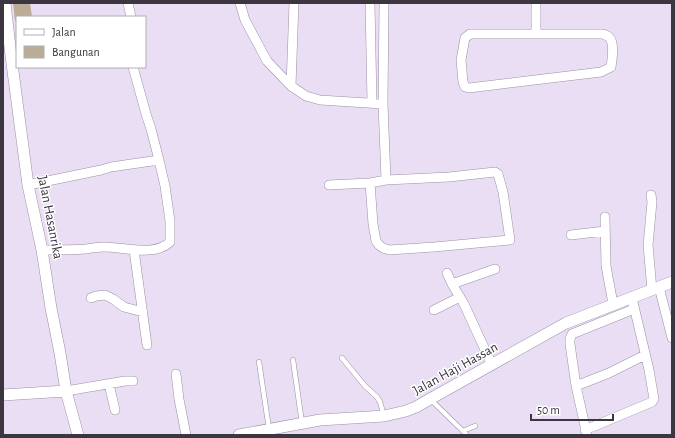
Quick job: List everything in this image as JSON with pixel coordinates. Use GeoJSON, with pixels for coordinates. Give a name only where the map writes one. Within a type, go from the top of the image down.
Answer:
{"type":"FeatureCollection","features":[{"type":"Feature","properties":{"kind":"street","name":"Jalan Hasanrika"},"geometry":{"type":"LineString","coordinates":[[5,3],[28,185],[42,250],[66,391],[78,435]]}},
{"type":"Feature","properties":{"kind":"street"},"geometry":{"type":"LineString","coordinates":[[128,3],[132,16]]}},
{"type":"Feature","properties":{"kind":"street"},"geometry":{"type":"LineString","coordinates":[[240,3],[246,20],[268,61],[291,86],[306,96],[320,100],[383,104]]}},
{"type":"Feature","properties":{"kind":"street"},"geometry":{"type":"LineString","coordinates":[[291,86],[294,3]]}},
{"type":"Feature","properties":{"kind":"street"},"geometry":{"type":"LineString","coordinates":[[370,3],[372,103]]}},
{"type":"Feature","properties":{"kind":"street"},"geometry":{"type":"LineString","coordinates":[[384,3],[383,104],[386,180]]}},
{"type":"Feature","properties":{"kind":"street"},"geometry":{"type":"LineString","coordinates":[[536,3],[536,34]]}},
{"type":"Feature","properties":{"kind":"street"},"geometry":{"type":"LineString","coordinates":[[536,34],[603,34],[608,36],[611,40],[611,67],[601,72],[469,88],[465,86],[463,82],[461,60],[465,38],[467,35],[536,34]]}},
{"type":"Feature","properties":{"kind":"street"},"geometry":{"type":"LineString","coordinates":[[42,250],[104,247],[140,251],[161,248],[170,242],[170,221],[165,186],[151,129],[133,68]]}},
{"type":"Feature","properties":{"kind":"street"},"geometry":{"type":"LineString","coordinates":[[28,185],[111,167],[159,160]]}},
{"type":"Feature","properties":{"kind":"street"},"geometry":{"type":"LineString","coordinates":[[328,185],[370,184],[386,180],[449,177],[495,172],[498,174],[503,192],[510,240],[388,250],[383,248],[376,241],[370,184]]}},
{"type":"Feature","properties":{"kind":"street"},"geometry":{"type":"LineString","coordinates":[[651,195],[652,202],[648,245],[656,288],[672,338]]}},
{"type":"Feature","properties":{"kind":"street"},"geometry":{"type":"LineString","coordinates":[[605,217],[606,266],[613,304]]}},
{"type":"Feature","properties":{"kind":"street"},"geometry":{"type":"LineString","coordinates":[[570,235],[605,231]]}},
{"type":"Feature","properties":{"kind":"street"},"geometry":{"type":"LineString","coordinates":[[134,250],[147,345]]}},
{"type":"Feature","properties":{"kind":"street"},"geometry":{"type":"LineString","coordinates":[[452,284],[495,269]]}},
{"type":"Feature","properties":{"kind":"street"},"geometry":{"type":"LineString","coordinates":[[447,272],[476,328],[492,365]]}},
{"type":"Feature","properties":{"kind":"street","name":"Jalan Haji Hassan"},"geometry":{"type":"LineString","coordinates":[[239,435],[320,420],[384,416],[406,411],[416,407],[566,323],[672,282]]}},
{"type":"Feature","properties":{"kind":"street"},"geometry":{"type":"LineString","coordinates":[[91,298],[105,294],[124,307],[143,312]]}},
{"type":"Feature","properties":{"kind":"street"},"geometry":{"type":"LineString","coordinates":[[434,310],[460,297]]}},
{"type":"Feature","properties":{"kind":"street"},"geometry":{"type":"LineString","coordinates":[[632,298],[654,399],[652,402],[586,432],[576,386],[570,339],[572,334],[634,309]]}},
{"type":"Feature","properties":{"kind":"street"},"geometry":{"type":"LineString","coordinates":[[576,386],[608,373],[645,355]]}},
{"type":"Feature","properties":{"kind":"street"},"geometry":{"type":"LineString","coordinates":[[176,374],[186,435]]}},
{"type":"Feature","properties":{"kind":"street"},"geometry":{"type":"LineString","coordinates":[[3,395],[66,391],[133,381]]}},
{"type":"Feature","properties":{"kind":"street"},"geometry":{"type":"LineString","coordinates":[[109,384],[115,410]]}},
{"type":"Feature","properties":{"kind":"lane"},"geometry":{"type":"LineString","coordinates":[[342,358],[365,386],[377,397],[384,416]]}},
{"type":"Feature","properties":{"kind":"lane"},"geometry":{"type":"LineString","coordinates":[[293,360],[302,423]]}},
{"type":"Feature","properties":{"kind":"lane"},"geometry":{"type":"LineString","coordinates":[[259,362],[269,430]]}},
{"type":"Feature","properties":{"kind":"lane"},"geometry":{"type":"LineString","coordinates":[[430,399],[465,433],[475,426]]}},
{"type":"Feature","properties":{"kind":"building"},"geometry":{"type":"Polygon","coordinates":[[[13,3],[30,3],[32,16],[16,16],[15,21],[13,3]]]}}]}
